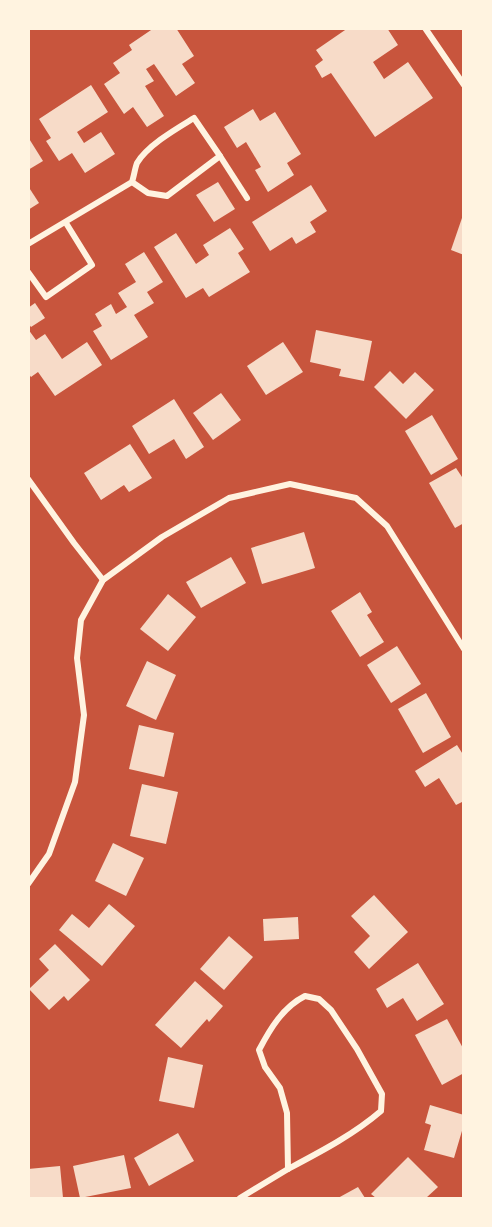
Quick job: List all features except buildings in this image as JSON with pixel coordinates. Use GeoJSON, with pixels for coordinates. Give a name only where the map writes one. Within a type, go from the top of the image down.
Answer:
{"type":"FeatureCollection","features":[{"type":"Feature","properties":{"kind":"street"},"geometry":{"type":"LineString","coordinates":[[425,28],[464,85]]}},
{"type":"Feature","properties":{"kind":"street"},"geometry":{"type":"LineString","coordinates":[[28,244],[132,182],[137,163],[169,133],[194,118],[247,198]]}},
{"type":"Feature","properties":{"kind":"street"},"geometry":{"type":"LineString","coordinates":[[132,182],[148,193],[167,196],[220,156]]}},
{"type":"Feature","properties":{"kind":"street"},"geometry":{"type":"LineString","coordinates":[[28,272],[46,297],[92,265],[66,223]]}},
{"type":"Feature","properties":{"kind":"street"},"geometry":{"type":"LineString","coordinates":[[28,479],[103,580]]}},
{"type":"Feature","properties":{"kind":"street"},"geometry":{"type":"LineString","coordinates":[[28,884],[50,854],[75,782],[84,715],[77,658],[81,620],[103,580],[162,537],[229,498],[290,484],[356,498],[387,526],[464,649]]}},
{"type":"Feature","properties":{"kind":"street"},"geometry":{"type":"LineString","coordinates":[[240,1198],[333,1144],[381,1111],[382,1094],[357,1049],[331,1010],[319,999],[304,996],[293,1002],[277,1020],[259,1050],[265,1067],[280,1088],[287,1113],[288,1169]]}}]}
